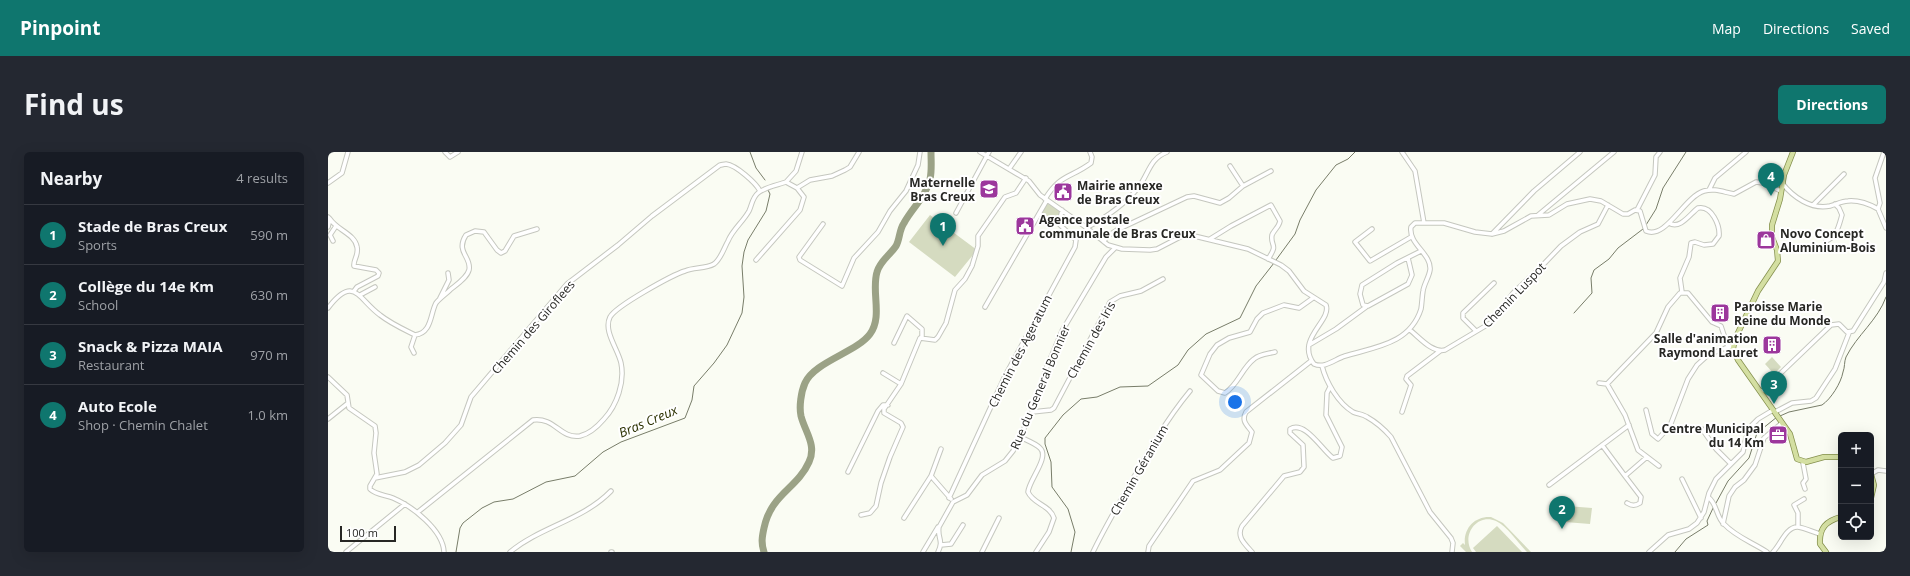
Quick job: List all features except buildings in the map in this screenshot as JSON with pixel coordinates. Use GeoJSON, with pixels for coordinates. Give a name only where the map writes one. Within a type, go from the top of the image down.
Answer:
{"type":"FeatureCollection","features":[{"type":"Feature","properties":{"kind":"main road"},"geometry":{"type":"LineString","coordinates":[[1793,152],[1784,175],[1771,231],[1777,250],[1778,261],[1758,290],[1730,346],[1734,355],[1782,422],[1792,439],[1797,459],[1803,462],[1838,457]]}},
{"type":"Feature","properties":{"kind":"main road"},"geometry":{"type":"LineString","coordinates":[[1826,552],[1820,544],[1820,534],[1828,521],[1838,518]]}},
{"type":"Feature","properties":{"kind":"street"},"geometry":{"type":"LineString","coordinates":[[328,182],[342,173],[348,152]]}},
{"type":"Feature","properties":{"kind":"street"},"geometry":{"type":"LineString","coordinates":[[445,152],[450,157],[458,152]]}},
{"type":"Feature","properties":{"kind":"street"},"geometry":{"type":"LineString","coordinates":[[418,512],[533,420],[546,420],[560,431],[576,436],[587,434],[599,424],[613,406],[623,372],[621,361],[608,325],[610,316],[624,304],[674,275],[686,270],[703,268],[714,264],[719,260],[730,235],[749,211],[754,196],[760,191],[786,182],[796,171],[802,152]]}},
{"type":"Feature","properties":{"kind":"street"},"geometry":{"type":"LineString","coordinates":[[797,188],[810,180],[832,176],[845,170],[850,167],[859,152]]}},
{"type":"Feature","properties":{"kind":"street"},"geometry":{"type":"LineString","coordinates":[[823,224],[799,257],[800,260],[842,286],[854,258],[878,232],[890,211],[906,191],[918,165],[920,152]]}},
{"type":"Feature","properties":{"kind":"street"},"geometry":{"type":"LineString","coordinates":[[980,152],[1026,178],[1046,199],[1104,242],[1115,248],[1157,249],[1186,234],[1248,249],[1281,265],[1289,271],[1304,291],[1326,305],[1327,311],[1312,336],[1309,346],[1311,361],[1314,364],[1322,366],[1339,358],[1392,343],[1410,330],[1422,306],[1424,287],[1429,272],[1428,262],[1411,236],[1412,227],[1415,223],[1444,223],[1475,232],[1492,234],[1504,231],[1522,220],[1538,215],[1549,215],[1567,204],[1590,199],[1608,205],[1623,214],[1628,214],[1636,210],[1655,175],[1656,157],[1660,152]]}},
{"type":"Feature","properties":{"kind":"street"},"geometry":{"type":"LineString","coordinates":[[956,213],[989,152]]}},
{"type":"Feature","properties":{"kind":"street"},"geometry":{"type":"LineString","coordinates":[[1009,169],[1021,152]]}},
{"type":"Feature","properties":{"kind":"street"},"geometry":{"type":"LineString","coordinates":[[985,307],[1054,186],[1063,177],[1091,163],[1092,157],[1090,152]]}},
{"type":"Feature","properties":{"kind":"street"},"geometry":{"type":"LineString","coordinates":[[1086,228],[1102,219],[1133,194],[1139,187],[1156,158],[1167,152]]}},
{"type":"Feature","properties":{"kind":"street"},"geometry":{"type":"LineString","coordinates":[[1402,152],[1415,171],[1424,223]]}},
{"type":"Feature","properties":{"kind":"street"},"geometry":{"type":"LineString","coordinates":[[1492,234],[1512,211],[1534,190],[1580,152]]}},
{"type":"Feature","properties":{"kind":"street"},"geometry":{"type":"LineString","coordinates":[[1538,215],[1614,152]]}},
{"type":"Feature","properties":{"kind":"street"},"geometry":{"type":"LineString","coordinates":[[1709,190],[1715,178],[1746,152]]}},
{"type":"Feature","properties":{"kind":"street"},"geometry":{"type":"LineString","coordinates":[[1884,152],[1875,178],[1880,202],[1878,209],[1886,228]]}},
{"type":"Feature","properties":{"kind":"street","name":"Chemin des Giroflees"},"geometry":{"type":"LineString","coordinates":[[375,478],[405,472],[420,465],[445,443],[461,425],[471,397],[567,284],[618,245],[652,216],[720,165],[726,164],[733,167],[757,184],[760,191]]}},
{"type":"Feature","properties":{"kind":"street"},"geometry":{"type":"LineString","coordinates":[[1230,166],[1242,186]]}},
{"type":"Feature","properties":{"kind":"street"},"geometry":{"type":"LineString","coordinates":[[1104,242],[1107,236],[1117,230],[1183,198],[1191,196],[1220,203],[1229,198],[1242,186],[1271,171]]}},
{"type":"Feature","properties":{"kind":"street"},"geometry":{"type":"LineString","coordinates":[[1813,205],[1844,174]]}},
{"type":"Feature","properties":{"kind":"street"},"geometry":{"type":"LineString","coordinates":[[922,338],[935,340],[938,337],[948,315],[955,290],[972,266],[978,244],[978,236],[1005,197],[1015,193],[1026,178]]}},
{"type":"Feature","properties":{"kind":"street"},"geometry":{"type":"LineString","coordinates":[[756,260],[802,208],[804,197],[797,188],[786,182]]}},
{"type":"Feature","properties":{"kind":"street"},"geometry":{"type":"LineString","coordinates":[[1636,210],[1642,214],[1643,227],[1649,233],[1658,232],[1690,199],[1697,194],[1709,190],[1720,190],[1734,194],[1756,182],[1764,182],[1781,191]]}},
{"type":"Feature","properties":{"kind":"street"},"geometry":{"type":"LineString","coordinates":[[1782,183],[1790,193],[1813,205],[1828,206],[1848,201],[1855,201],[1878,209]]}},
{"type":"Feature","properties":{"kind":"street"},"geometry":{"type":"LineString","coordinates":[[1826,241],[1835,235],[1842,215],[1839,208],[1835,204]]}},
{"type":"Feature","properties":{"kind":"street","name":"Chemin Luspot"},"geometry":{"type":"LineString","coordinates":[[1402,412],[1411,385],[1406,376],[1440,351],[1445,350],[1476,331],[1486,327],[1492,322],[1513,293],[1561,246],[1580,232],[1598,224],[1608,205]]}},
{"type":"Feature","properties":{"kind":"street"},"geometry":{"type":"LineString","coordinates":[[1210,239],[1231,226],[1271,206],[1280,221],[1272,235],[1274,247],[1269,259]]}},
{"type":"Feature","properties":{"kind":"street"},"geometry":{"type":"LineString","coordinates":[[1669,222],[1674,225],[1679,224],[1694,211],[1702,207],[1709,210],[1719,227],[1719,236],[1713,244],[1704,245],[1695,242],[1692,244],[1689,257],[1680,278],[1682,292]]}},
{"type":"Feature","properties":{"kind":"street","name":"Chemin des Ageratum"},"geometry":{"type":"LineString","coordinates":[[950,498],[1005,376],[1075,247],[1076,240],[1061,228],[1059,224],[1062,210]]}},
{"type":"Feature","properties":{"kind":"street"},"geometry":{"type":"LineString","coordinates":[[328,308],[342,294],[354,291],[357,287],[375,278],[379,273],[376,270],[354,266],[358,253],[357,246],[353,239],[336,226],[329,218]]}},
{"type":"Feature","properties":{"kind":"street"},"geometry":{"type":"LineString","coordinates":[[328,227],[329,218]]}},
{"type":"Feature","properties":{"kind":"street"},"geometry":{"type":"LineString","coordinates":[[333,241],[330,235],[336,226]]}},
{"type":"Feature","properties":{"kind":"street"},"geometry":{"type":"LineString","coordinates":[[438,301],[469,271],[462,248],[466,235],[475,231],[484,232],[497,250],[502,253],[514,236],[537,229]]}},
{"type":"Feature","properties":{"kind":"street"},"geometry":{"type":"LineString","coordinates":[[1372,229],[1355,242],[1370,261],[1411,236]]}},
{"type":"Feature","properties":{"kind":"street","name":"Rue du General Bonnier"},"geometry":{"type":"LineString","coordinates":[[923,552],[953,502],[967,495],[982,475],[1008,458],[1032,412],[1046,369],[1062,331],[1106,258],[1115,248]]}},
{"type":"Feature","properties":{"kind":"street"},"geometry":{"type":"LineString","coordinates":[[1366,307],[1361,304],[1360,291],[1362,285],[1421,251]]}},
{"type":"Feature","properties":{"kind":"street"},"geometry":{"type":"LineString","coordinates":[[1309,346],[1336,330],[1366,307],[1408,284],[1412,269],[1408,258]]}},
{"type":"Feature","properties":{"kind":"street"},"geometry":{"type":"LineString","coordinates":[[354,291],[360,295],[379,315],[415,335],[421,333],[429,324],[438,301],[449,280],[448,273]]}},
{"type":"Feature","properties":{"kind":"street"},"geometry":{"type":"LineString","coordinates":[[1649,552],[1668,535],[1689,529],[1701,518],[1716,479],[1743,452],[1746,438],[1752,425],[1758,419],[1792,403],[1811,401],[1816,398],[1835,369],[1849,333],[1855,330],[1869,308],[1884,282],[1886,273]]}},
{"type":"Feature","properties":{"kind":"street","name":"Chemin des Iris"},"geometry":{"type":"LineString","coordinates":[[1032,412],[1051,410],[1054,408],[1110,302],[1120,296],[1141,291],[1163,279]]}},
{"type":"Feature","properties":{"kind":"street"},"geometry":{"type":"LineString","coordinates":[[1476,331],[1464,318],[1463,313],[1494,283]]}},
{"type":"Feature","properties":{"kind":"street"},"geometry":{"type":"LineString","coordinates":[[360,295],[375,287]]}},
{"type":"Feature","properties":{"kind":"street"},"geometry":{"type":"LineString","coordinates":[[1608,384],[1656,333],[1668,307],[1678,294],[1682,292],[1688,293],[1712,322],[1721,326],[1730,346],[1708,355],[1697,365],[1688,379],[1670,426],[1658,439],[1652,434],[1646,410]]}},
{"type":"Feature","properties":{"kind":"street"},"geometry":{"type":"LineString","coordinates":[[1275,352],[1259,356],[1254,359],[1236,383],[1224,393],[1202,377],[1201,372],[1217,345],[1229,338],[1250,332],[1256,320],[1263,313],[1284,305],[1299,308],[1313,298]]}},
{"type":"Feature","properties":{"kind":"street"},"geometry":{"type":"LineString","coordinates":[[861,515],[872,511],[876,506],[881,483],[890,457],[903,429],[901,423],[884,412],[901,384],[918,341],[922,338],[922,329],[907,316],[894,344]]}},
{"type":"Feature","properties":{"kind":"street"},"geometry":{"type":"LineString","coordinates":[[1761,392],[1831,325],[1839,324],[1849,333]]}},
{"type":"Feature","properties":{"kind":"street"},"geometry":{"type":"LineString","coordinates":[[1410,330],[1431,347],[1440,351]]}},
{"type":"Feature","properties":{"kind":"street"},"geometry":{"type":"LineString","coordinates":[[414,353],[411,347],[415,335]]}},
{"type":"Feature","properties":{"kind":"street"},"geometry":{"type":"LineString","coordinates":[[1148,552],[1149,546],[1193,481],[1220,470],[1249,443],[1252,432],[1244,422],[1246,412],[1311,361]]}},
{"type":"Feature","properties":{"kind":"street"},"geometry":{"type":"LineString","coordinates":[[1322,366],[1330,387],[1346,407],[1353,412],[1369,418],[1391,437],[1430,512],[1451,538],[1453,543],[1452,552]]}},
{"type":"Feature","properties":{"kind":"street"},"geometry":{"type":"LineString","coordinates":[[883,373],[901,384]]}},
{"type":"Feature","properties":{"kind":"street"},"geometry":{"type":"LineString","coordinates":[[328,377],[347,395],[349,408],[375,426],[374,453],[377,470],[375,478],[370,486],[371,490],[405,504],[418,512],[440,536],[444,545],[444,552]]}},
{"type":"Feature","properties":{"kind":"street"},"geometry":{"type":"LineString","coordinates":[[1599,383],[1608,384]]}},
{"type":"Feature","properties":{"kind":"street"},"geometry":{"type":"LineString","coordinates":[[1608,384],[1628,425],[1638,450],[1659,466]]}},
{"type":"Feature","properties":{"kind":"street"},"geometry":{"type":"LineString","coordinates":[[1252,552],[1239,536],[1242,526],[1284,476],[1300,472],[1304,467],[1303,445],[1290,433],[1290,429],[1296,427],[1307,431],[1333,458],[1340,456],[1342,452],[1339,439],[1326,415],[1327,393],[1330,387]]}},
{"type":"Feature","properties":{"kind":"street","name":"Chemin Géranium"},"geometry":{"type":"LineString","coordinates":[[1094,552],[1102,533],[1154,442],[1170,416],[1190,391]]}},
{"type":"Feature","properties":{"kind":"street"},"geometry":{"type":"LineString","coordinates":[[328,419],[348,403]]}},
{"type":"Feature","properties":{"kind":"street"},"geometry":{"type":"LineString","coordinates":[[848,472],[878,411],[883,405],[888,405]]}},
{"type":"Feature","properties":{"kind":"street"},"geometry":{"type":"LineString","coordinates":[[1723,524],[1729,496],[1735,487],[1744,480],[1755,465],[1764,438],[1782,422]]}},
{"type":"Feature","properties":{"kind":"street"},"geometry":{"type":"LineString","coordinates":[[1549,485],[1628,425]]}},
{"type":"Feature","properties":{"kind":"street"},"geometry":{"type":"LineString","coordinates":[[1702,429],[1716,449],[1731,464]]}},
{"type":"Feature","properties":{"kind":"street"},"geometry":{"type":"LineString","coordinates":[[1020,437],[1039,446],[1043,451],[1043,458],[1028,492],[1037,502],[1050,510],[1054,518],[1049,532],[1036,552]]}},
{"type":"Feature","properties":{"kind":"street"},"geometry":{"type":"LineString","coordinates":[[1602,445],[1641,498],[1640,503],[1637,505],[1627,503]]}},
{"type":"Feature","properties":{"kind":"street"},"geometry":{"type":"LineString","coordinates":[[904,518],[931,476],[941,449]]}},
{"type":"Feature","properties":{"kind":"street"},"geometry":{"type":"LineString","coordinates":[[1625,476],[1647,457]]}},
{"type":"Feature","properties":{"kind":"street"},"geometry":{"type":"LineString","coordinates":[[1803,462],[1806,476],[1803,486],[1806,489]]}},
{"type":"Feature","properties":{"kind":"street"},"geometry":{"type":"LineString","coordinates":[[1874,472],[1878,470],[1886,471]]}},
{"type":"Feature","properties":{"kind":"street"},"geometry":{"type":"LineString","coordinates":[[931,476],[953,502]]}},
{"type":"Feature","properties":{"kind":"street"},"geometry":{"type":"LineString","coordinates":[[1682,479],[1701,518]]}},
{"type":"Feature","properties":{"kind":"street"},"geometry":{"type":"LineString","coordinates":[[510,552],[538,535],[593,507],[611,491]]}},
{"type":"Feature","properties":{"kind":"street"},"geometry":{"type":"LineString","coordinates":[[1708,497],[1714,502],[1715,508],[1723,524],[1738,536],[1767,552]]}},
{"type":"Feature","properties":{"kind":"street"},"geometry":{"type":"LineString","coordinates":[[1798,527],[1798,513],[1794,505],[1804,499]]}},
{"type":"Feature","properties":{"kind":"street"},"geometry":{"type":"LineString","coordinates":[[346,552],[405,504]]}},
{"type":"Feature","properties":{"kind":"street"},"geometry":{"type":"LineString","coordinates":[[982,552],[999,518]]}},
{"type":"Feature","properties":{"kind":"street"},"geometry":{"type":"LineString","coordinates":[[941,545],[951,544],[963,525]]}},
{"type":"Feature","properties":{"kind":"street"},"geometry":{"type":"LineString","coordinates":[[938,552],[941,545],[939,527]]}},
{"type":"Feature","properties":{"kind":"street"},"geometry":{"type":"LineString","coordinates":[[1773,552],[1786,534],[1794,528],[1798,527],[1820,534]]}},
{"type":"Feature","properties":{"kind":"green space"},"geometry":{"type":"Polygon","coordinates":[[[1046,202],[1061,211],[1056,223],[1039,215],[1046,202]]]}},
{"type":"Feature","properties":{"kind":"green space"},"geometry":{"type":"Polygon","coordinates":[[[930,215],[977,250],[955,277],[909,242],[930,215]]]}},
{"type":"Feature","properties":{"kind":"green space"},"geometry":{"type":"Polygon","coordinates":[[[1772,357],[1781,367],[1774,374],[1765,364],[1772,357]]]}},
{"type":"Feature","properties":{"kind":"green space"},"geometry":{"type":"Polygon","coordinates":[[[1567,506],[1592,508],[1590,524],[1565,522],[1567,506]]]}},
{"type":"Feature","properties":{"kind":"green space"},"geometry":{"type":"Polygon","coordinates":[[[1485,517],[1491,517],[1503,523],[1531,552],[1527,552],[1509,531],[1496,521],[1489,519],[1477,523],[1473,527],[1468,539],[1472,552],[1466,552],[1460,546],[1463,543],[1465,545],[1468,529],[1475,521],[1485,517]]]}},
{"type":"Feature","properties":{"kind":"green space"},"geometry":{"type":"Polygon","coordinates":[[[1497,526],[1522,552],[1476,552],[1473,548],[1497,526]]]}},
{"type":"Feature","properties":{"kind":"waterway","name":"Bras Creux"},"geometry":{"type":"LineString","coordinates":[[750,152],[756,168],[765,180]]}},
{"type":"Feature","properties":{"kind":"waterway"},"geometry":{"type":"LineString","coordinates":[[764,552],[762,537],[767,517],[778,499],[804,471],[811,456],[812,450],[810,439],[800,412],[802,391],[805,383],[817,369],[864,340],[874,327],[876,320],[875,288],[878,268],[896,246],[902,226],[922,197],[928,185],[931,173],[931,152]]}},
{"type":"Feature","properties":{"kind":"waterway"},"geometry":{"type":"LineString","coordinates":[[1276,260],[1295,234],[1300,220],[1316,190],[1336,165],[1348,159],[1355,152]]}},
{"type":"Feature","properties":{"kind":"waterway"},"geometry":{"type":"LineString","coordinates":[[1646,225],[1656,209],[1663,188],[1686,152]]}},
{"type":"Feature","properties":{"kind":"waterway","name":"Bras Creux"},"geometry":{"type":"LineString","coordinates":[[456,552],[460,528],[463,523],[482,508],[494,502],[513,499],[546,482],[575,476],[603,452],[621,442],[685,418],[692,400],[694,386],[727,345],[742,313],[744,297],[742,266],[744,252],[748,240],[766,211],[770,194],[768,190]]}},
{"type":"Feature","properties":{"kind":"waterway"},"geometry":{"type":"LineString","coordinates":[[1574,313],[1592,293],[1591,278],[1594,270],[1609,259],[1618,248],[1643,229]]}},
{"type":"Feature","properties":{"kind":"waterway"},"geometry":{"type":"LineString","coordinates":[[1071,552],[1075,532],[1068,509],[1052,487],[1051,462],[1045,444],[1045,438],[1063,415],[1081,399],[1097,397],[1120,387],[1148,386],[1178,365],[1188,350],[1206,334],[1240,318],[1256,286],[1274,263]]}},
{"type":"Feature","properties":{"kind":"waterway"},"geometry":{"type":"LineString","coordinates":[[1780,416],[1789,412],[1822,405],[1829,399],[1840,381],[1844,370],[1846,357],[1878,313],[1886,297]]}},
{"type":"Feature","properties":{"kind":"waterway"},"geometry":{"type":"LineString","coordinates":[[1716,503],[1728,481],[1749,458],[1757,433],[1777,417]]}},
{"type":"Feature","properties":{"kind":"waterway"},"geometry":{"type":"LineString","coordinates":[[1675,552],[1686,539],[1708,525],[1707,521],[1714,506]]}},
{"type":"Feature","properties":{"kind":"place","name":"Maternelle Bras Creux"},"geometry":{"type":"Point","coordinates":[989,189]}},
{"type":"Feature","properties":{"kind":"place","name":"Mairie annexe de Bras Creux"},"geometry":{"type":"Point","coordinates":[1063,192]}},
{"type":"Feature","properties":{"kind":"place","name":"Auto Ecole"},"geometry":{"type":"Point","coordinates":[1771,196]}},
{"type":"Feature","properties":{"kind":"place","name":"Agence postale communale de Bras Creux"},"geometry":{"type":"Point","coordinates":[1025,226]}},
{"type":"Feature","properties":{"kind":"place","name":"Novo Concept Aluminium-Bois"},"geometry":{"type":"Point","coordinates":[1766,240]}},
{"type":"Feature","properties":{"kind":"place","name":"Stade de Bras Creux"},"geometry":{"type":"Point","coordinates":[943,246]}},
{"type":"Feature","properties":{"kind":"place","name":"Paroisse Marie Reine du Monde"},"geometry":{"type":"Point","coordinates":[1720,313]}},
{"type":"Feature","properties":{"kind":"place","name":"Salle d'animation Raymond Lauret"},"geometry":{"type":"Point","coordinates":[1772,345]}},
{"type":"Feature","properties":{"kind":"place","name":"Snack & Pizza MAIA"},"geometry":{"type":"Point","coordinates":[1774,404]}},
{"type":"Feature","properties":{"kind":"place","name":"Centre Municipal du 14 Km"},"geometry":{"type":"Point","coordinates":[1778,435]}},
{"type":"Feature","properties":{"kind":"place","name":"Collège du 14e Km"},"geometry":{"type":"Point","coordinates":[1562,529]}}]}
